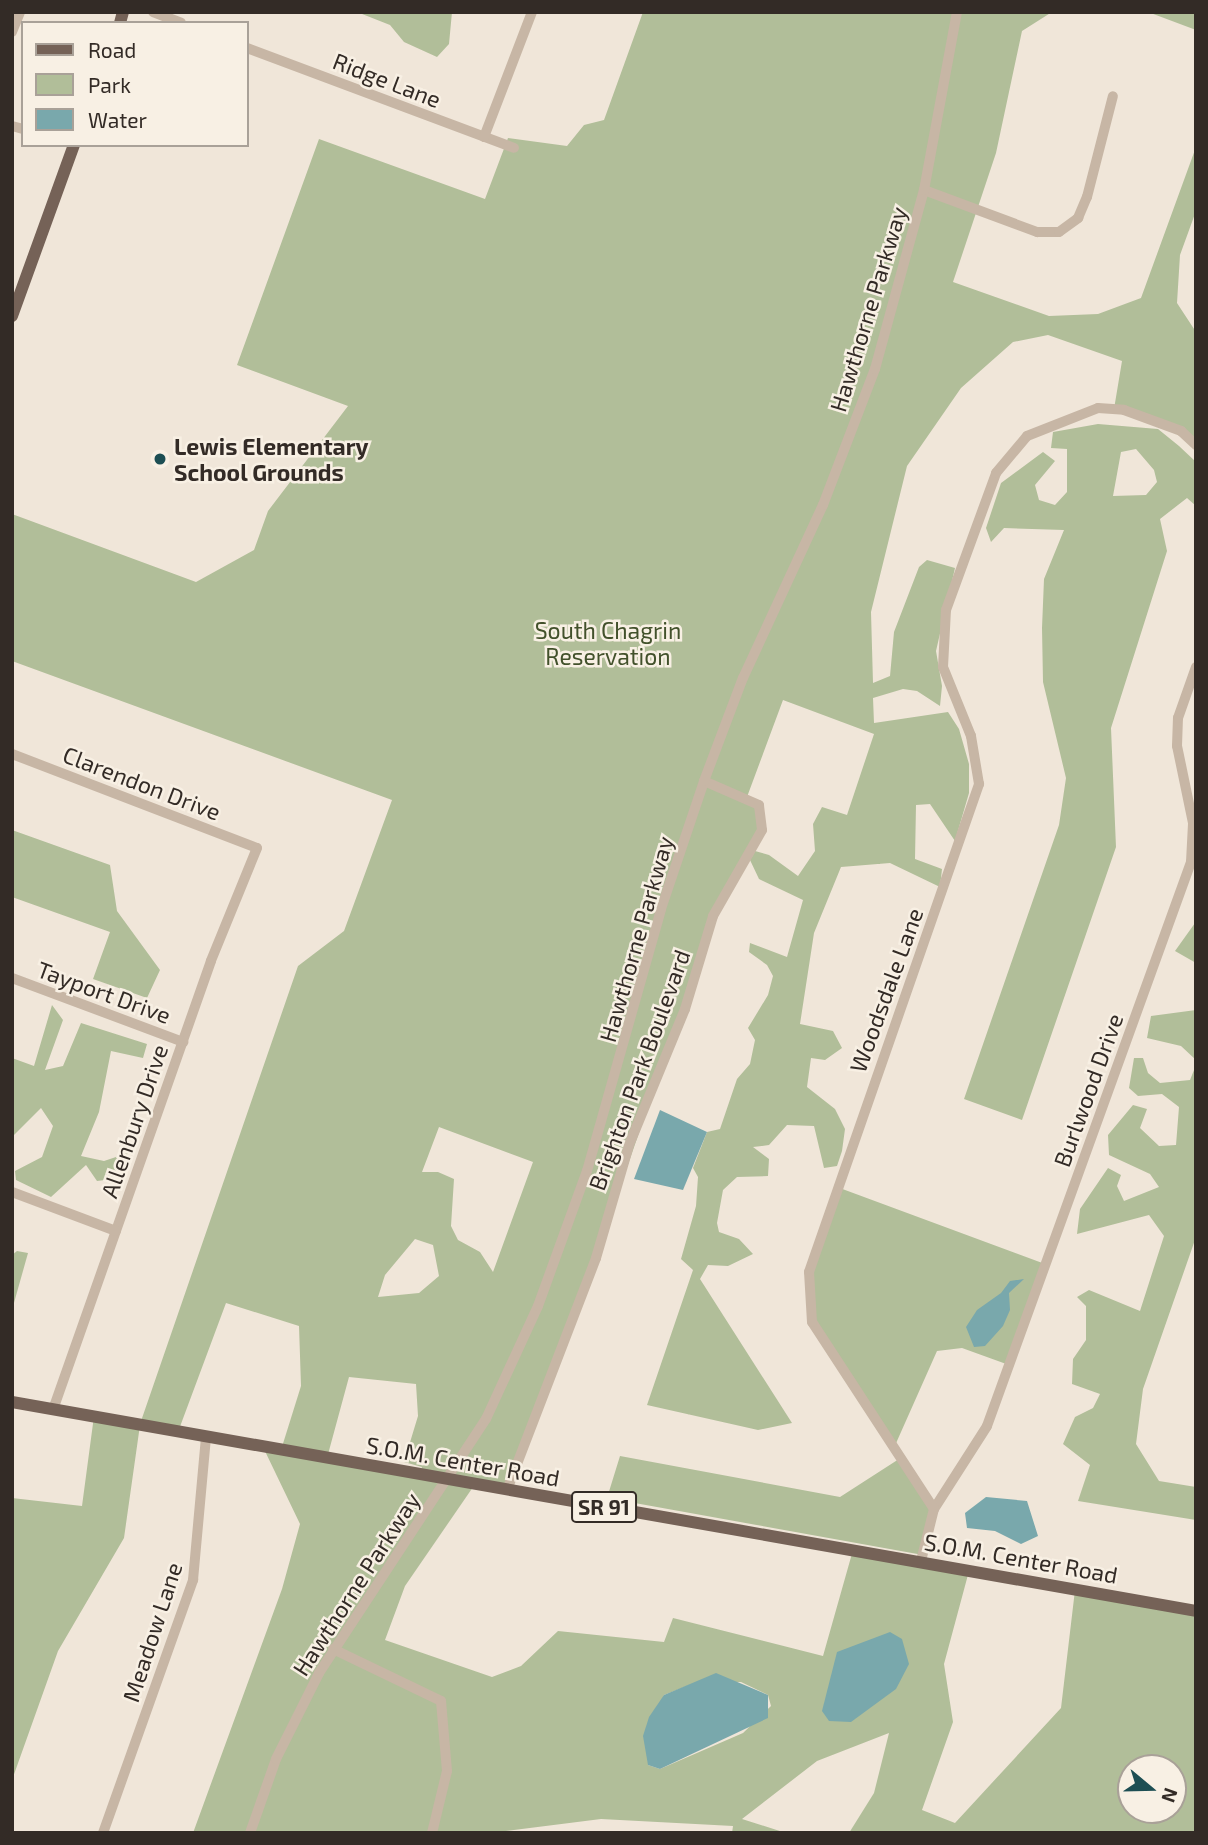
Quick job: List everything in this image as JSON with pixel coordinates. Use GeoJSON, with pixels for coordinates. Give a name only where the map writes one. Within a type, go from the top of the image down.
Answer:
{"type":"FeatureCollection","features":[{"type":"Feature","properties":{"kind":"main road"},"geometry":{"type":"LineString","coordinates":[[12,316],[71,147]]}},
{"type":"Feature","properties":{"kind":"main road","name":"S.O.M. Center Road"},"geometry":{"type":"LineString","coordinates":[[12,1402],[1196,1611]]}},
{"type":"Feature","properties":{"kind":"street"},"geometry":{"type":"LineString","coordinates":[[12,32],[20,12]]}},
{"type":"Feature","properties":{"kind":"street"},"geometry":{"type":"LineString","coordinates":[[153,12],[176,21]]}},
{"type":"Feature","properties":{"kind":"street"},"geometry":{"type":"LineString","coordinates":[[484,137],[533,12]]}},
{"type":"Feature","properties":{"kind":"street","name":"Hawthorne Parkway"},"geometry":{"type":"LineString","coordinates":[[250,1833],[285,1739],[333,1649],[447,1479],[500,1394],[550,1275],[587,1171],[661,909],[704,781],[743,678],[823,505],[875,369],[924,190],[957,12]]}},
{"type":"Feature","properties":{"kind":"street","name":"Ridge Lane"},"geometry":{"type":"LineString","coordinates":[[248,48],[514,148]]}},
{"type":"Feature","properties":{"kind":"street"},"geometry":{"type":"LineString","coordinates":[[924,190],[1037,232],[1059,232],[1079,218],[1113,96]]}},
{"type":"Feature","properties":{"kind":"street","name":"Woodsdale Lane"},"geometry":{"type":"LineString","coordinates":[[934,1508],[833,1360],[812,1322],[809,1272],[979,784],[971,736],[943,667],[946,610],[996,473],[1011,451],[1043,426],[1098,408],[1124,410],[1181,431],[1196,445]]}},
{"type":"Feature","properties":{"kind":"street","name":"Burlwood Drive"},"geometry":{"type":"LineString","coordinates":[[934,1508],[987,1426],[1191,862],[1193,823],[1177,746],[1178,718],[1196,667]]}},
{"type":"Feature","properties":{"kind":"street","name":"Clarendon Drive"},"geometry":{"type":"LineString","coordinates":[[12,754],[257,848]]}},
{"type":"Feature","properties":{"kind":"street","name":"Brighton Park Boulevard"},"geometry":{"type":"LineString","coordinates":[[508,1490],[596,1258],[629,1145],[685,1009],[713,916],[762,830],[760,804],[704,781]]}},
{"type":"Feature","properties":{"kind":"street","name":"Allenbury Drive"},"geometry":{"type":"LineString","coordinates":[[53,1409],[183,1042],[257,848]]}},
{"type":"Feature","properties":{"kind":"street","name":"Tayport Drive"},"geometry":{"type":"LineString","coordinates":[[12,978],[183,1042]]}},
{"type":"Feature","properties":{"kind":"street"},"geometry":{"type":"LineString","coordinates":[[12,1192],[116,1231]]}},
{"type":"Feature","properties":{"kind":"street","name":"Meadow Lane"},"geometry":{"type":"LineString","coordinates":[[103,1833],[193,1580],[206,1437]]}},
{"type":"Feature","properties":{"kind":"street"},"geometry":{"type":"LineString","coordinates":[[921,1561],[934,1508]]}},
{"type":"Feature","properties":{"kind":"street"},"geometry":{"type":"LineString","coordinates":[[333,1649],[441,1701],[447,1771],[432,1833]]}},
{"type":"Feature","properties":{"kind":"green space"},"geometry":{"type":"Polygon","coordinates":[[[357,12],[452,12],[449,44],[437,57],[404,42],[390,25],[357,12]]]}},
{"type":"Feature","properties":{"kind":"green space","name":"South Chagrin Reservation"},"geometry":{"type":"Polygon","coordinates":[[[643,12],[1052,12],[1022,31],[996,153],[953,282],[1049,316],[1098,314],[1141,298],[1196,147],[1196,211],[1180,255],[1177,303],[1196,332],[1196,443],[1181,431],[1114,409],[1122,361],[1048,335],[1013,342],[961,388],[907,466],[871,612],[873,683],[890,676],[894,632],[919,567],[927,560],[955,568],[936,651],[942,686],[940,706],[917,691],[903,689],[873,698],[874,723],[948,712],[959,729],[969,764],[969,793],[955,841],[930,804],[916,805],[915,859],[942,869],[940,887],[890,863],[841,867],[814,933],[800,1024],[833,1031],[842,1048],[825,1060],[811,1058],[807,1087],[835,1109],[845,1129],[837,1166],[824,1168],[814,1126],[787,1125],[769,1145],[753,1147],[769,1159],[768,1176],[737,1177],[723,1190],[717,1223],[719,1232],[739,1239],[753,1254],[728,1266],[708,1265],[700,1279],[792,1423],[758,1430],[647,1405],[693,1270],[681,1259],[696,1206],[698,1177],[693,1168],[707,1132],[720,1129],[737,1079],[750,1064],[755,1040],[748,1028],[768,995],[773,976],[767,965],[749,952],[750,943],[787,957],[803,900],[759,879],[750,860],[755,851],[769,855],[798,876],[815,851],[813,824],[822,807],[847,815],[874,734],[783,700],[747,797],[764,820],[704,945],[605,1231],[507,1490],[476,1484],[471,1490],[405,1586],[385,1640],[492,1677],[521,1666],[558,1631],[664,1642],[673,1618],[823,1656],[853,1550],[969,1571],[944,1664],[953,1722],[922,1810],[955,1823],[1061,1708],[1075,1590],[1196,1611],[1196,1833],[849,1833],[874,1793],[889,1733],[817,1761],[742,1819],[786,1833],[732,1833],[733,1826],[601,1819],[489,1833],[193,1833],[282,1589],[300,1524],[263,1447],[281,1450],[301,1386],[299,1326],[226,1303],[178,1432],[140,1425],[124,1538],[58,1651],[12,1780],[12,1498],[82,1506],[94,1416],[140,1424],[298,966],[344,931],[392,800],[12,661],[12,514],[196,582],[254,550],[268,511],[348,406],[237,365],[319,139],[485,199],[508,138],[567,146],[584,125],[604,120],[643,12]],[[439,1127],[422,1172],[438,1172],[454,1179],[451,1226],[458,1240],[480,1252],[493,1272],[533,1162],[439,1127]],[[415,1239],[385,1275],[378,1297],[419,1293],[439,1276],[433,1245],[415,1239]],[[349,1377],[327,1458],[420,1474],[422,1467],[404,1462],[418,1416],[416,1384],[349,1377]],[[697,1682],[664,1695],[648,1765],[660,1769],[743,1733],[771,1706],[768,1695],[741,1682],[697,1682]]]}},
{"type":"Feature","properties":{"kind":"green space"},"geometry":{"type":"Polygon","coordinates":[[[1148,12],[1196,12],[1196,30],[1148,12]]]}},
{"type":"Feature","properties":{"kind":"green space"},"geometry":{"type":"Polygon","coordinates":[[[1098,424],[1158,429],[1196,462],[1196,506],[1187,498],[1160,519],[1167,551],[1111,728],[1116,847],[1022,1120],[964,1099],[1059,825],[1066,778],[1043,682],[1042,628],[1044,579],[1064,530],[1004,528],[991,542],[986,528],[1001,483],[1043,452],[1055,461],[1035,485],[1039,500],[1055,505],[1067,492],[1067,449],[1051,448],[1053,432],[1098,424]],[[1136,449],[1121,452],[1113,496],[1146,495],[1157,482],[1154,470],[1136,449]]]}},
{"type":"Feature","properties":{"kind":"green space"},"geometry":{"type":"Polygon","coordinates":[[[12,830],[110,865],[117,911],[160,970],[147,998],[93,979],[110,932],[12,897],[12,830]]]}},
{"type":"Feature","properties":{"kind":"green space"},"geometry":{"type":"Polygon","coordinates":[[[1196,923],[1196,963],[1175,951],[1196,923]]]}},
{"type":"Feature","properties":{"kind":"green space"},"geometry":{"type":"Polygon","coordinates":[[[52,1005],[63,1020],[45,1070],[63,1066],[81,1023],[147,1044],[143,1058],[111,1051],[99,1112],[81,1156],[104,1161],[128,1153],[113,1179],[97,1181],[86,1165],[51,1197],[16,1180],[15,1171],[42,1157],[53,1126],[41,1108],[12,1137],[12,1058],[34,1066],[52,1005]]]}},
{"type":"Feature","properties":{"kind":"green space"},"geometry":{"type":"Polygon","coordinates":[[[1196,1010],[1196,1060],[1181,1046],[1147,1038],[1151,1016],[1196,1010]]]}},
{"type":"Feature","properties":{"kind":"green space"},"geometry":{"type":"Polygon","coordinates":[[[1134,1058],[1143,1058],[1148,1073],[1160,1083],[1190,1080],[1196,1065],[1196,1237],[1143,1389],[1136,1444],[1159,1481],[1196,1487],[1196,1520],[1078,1501],[1090,1465],[1063,1444],[1075,1417],[1093,1408],[1100,1394],[1072,1384],[1073,1359],[1086,1340],[1086,1306],[1077,1297],[1089,1290],[1140,1311],[1164,1236],[1149,1215],[1077,1234],[1080,1209],[1108,1168],[1121,1175],[1117,1186],[1124,1201],[1159,1187],[1150,1174],[1109,1155],[1108,1135],[1133,1105],[1147,1109],[1140,1128],[1159,1146],[1176,1145],[1179,1107],[1162,1094],[1138,1096],[1129,1088],[1134,1058]]]}},
{"type":"Feature","properties":{"kind":"green space"},"geometry":{"type":"Polygon","coordinates":[[[837,1187],[1045,1264],[1009,1365],[962,1348],[937,1351],[893,1450],[821,1338],[809,1297],[809,1272],[837,1187]]]}},
{"type":"Feature","properties":{"kind":"green space"},"geometry":{"type":"Polygon","coordinates":[[[17,1251],[28,1253],[12,1310],[12,1255],[17,1251]]]}},
{"type":"Feature","properties":{"kind":"green space"},"geometry":{"type":"Polygon","coordinates":[[[620,1456],[840,1497],[899,1459],[934,1509],[923,1555],[607,1498],[620,1456]]]}},
{"type":"Feature","properties":{"kind":"water"},"geometry":{"type":"Polygon","coordinates":[[[660,1110],[707,1132],[683,1190],[634,1179],[660,1110]]]}},
{"type":"Feature","properties":{"kind":"water"},"geometry":{"type":"Polygon","coordinates":[[[1024,1279],[1009,1293],[1010,1310],[1003,1326],[985,1346],[974,1347],[966,1327],[977,1310],[1001,1293],[1010,1281],[1024,1279]]]}},
{"type":"Feature","properties":{"kind":"water"},"geometry":{"type":"Polygon","coordinates":[[[986,1497],[1027,1501],[1038,1536],[1021,1544],[995,1531],[967,1528],[965,1513],[986,1497]]]}},
{"type":"Feature","properties":{"kind":"water"},"geometry":{"type":"Polygon","coordinates":[[[890,1632],[902,1639],[909,1664],[896,1689],[851,1722],[829,1721],[822,1711],[837,1652],[890,1632]]]}},
{"type":"Feature","properties":{"kind":"water"},"geometry":{"type":"Polygon","coordinates":[[[716,1673],[768,1695],[768,1718],[660,1769],[648,1765],[643,1736],[649,1717],[664,1695],[716,1673]]]}},
{"type":"Feature","properties":{"kind":"place","name":"Lewis Elementary School Grounds"},"geometry":{"type":"Point","coordinates":[160,459]}}]}
